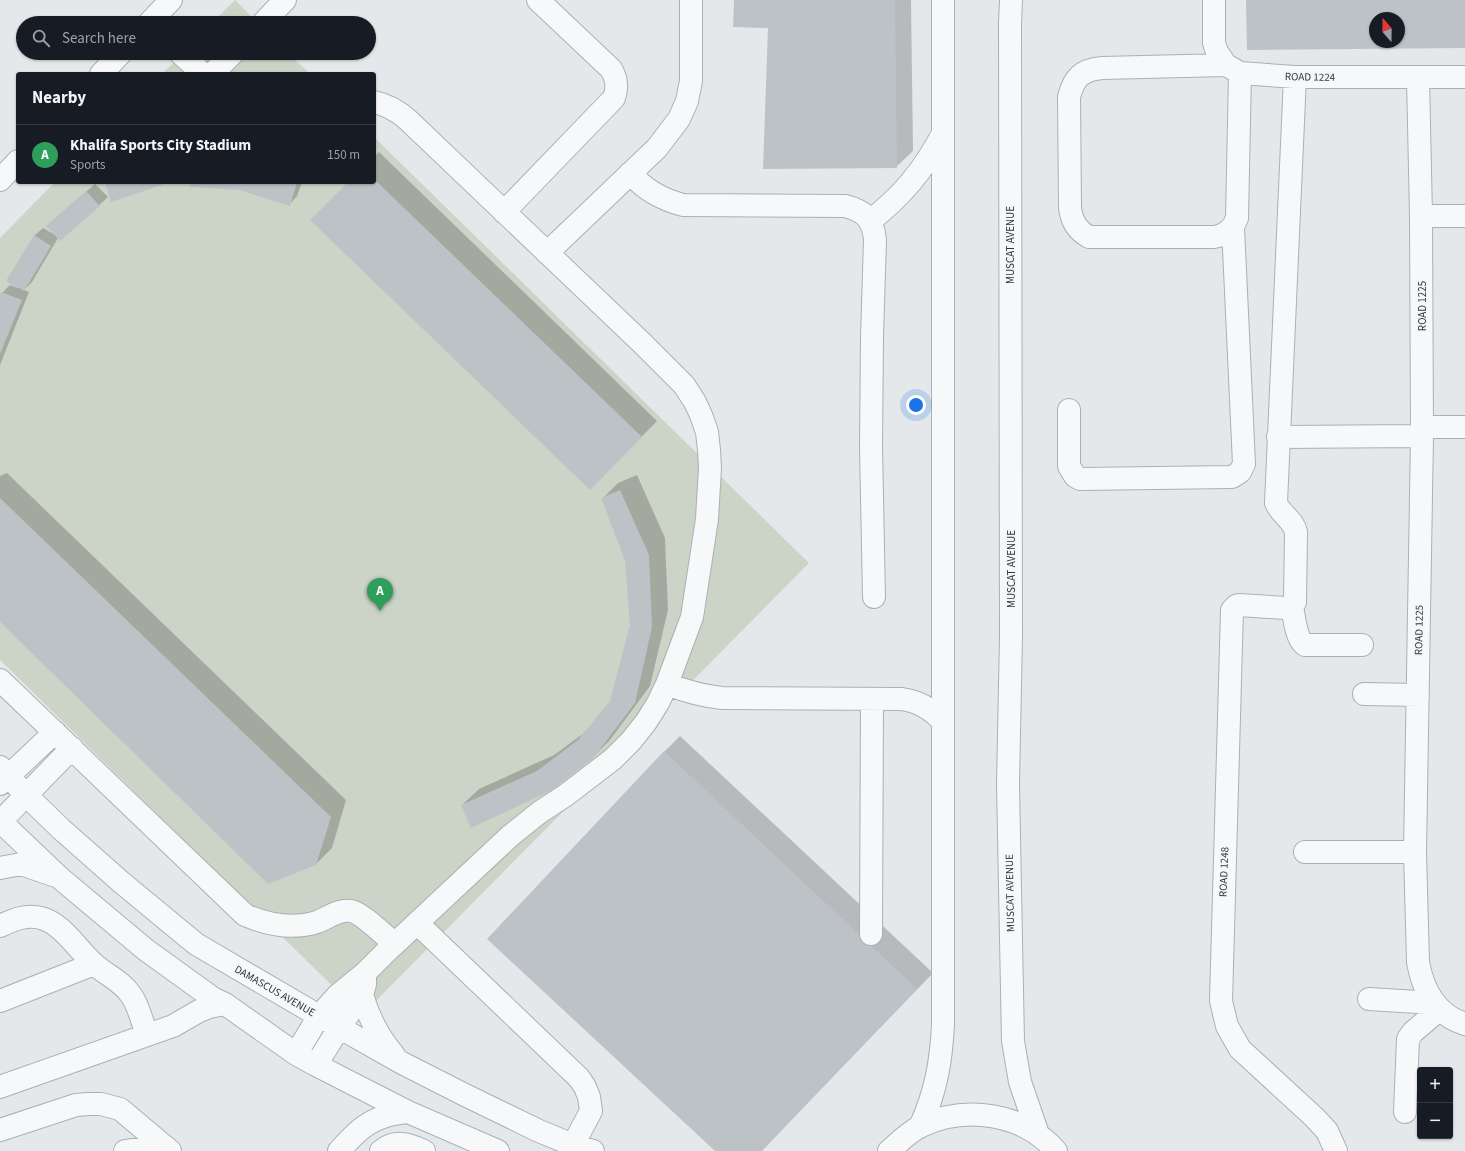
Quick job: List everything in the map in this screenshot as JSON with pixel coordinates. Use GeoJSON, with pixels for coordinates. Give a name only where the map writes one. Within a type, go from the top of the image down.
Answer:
{"type":"FeatureCollection","features":[{"type":"Feature","properties":{"kind":"street"},"geometry":{"type":"LineString","coordinates":[[156,16],[171,0]]}},
{"type":"Feature","properties":{"kind":"street"},"geometry":{"type":"LineString","coordinates":[[270,16],[285,0]]}},
{"type":"Feature","properties":{"kind":"street"},"geometry":{"type":"LineString","coordinates":[[504,212],[614,98],[617,90],[616,81],[610,70],[538,0]]}},
{"type":"Feature","properties":{"kind":"street"},"geometry":{"type":"LineString","coordinates":[[548,253],[657,148],[679,119],[687,101],[691,81],[691,0]]}},
{"type":"Feature","properties":{"kind":"street"},"geometry":{"type":"LineString","coordinates":[[920,1126],[929,1106],[936,1084],[942,1054],[943,1025],[943,0]]}},
{"type":"Feature","properties":{"kind":"street","name":"MUSCAT AVENUE"},"geometry":{"type":"LineString","coordinates":[[1011,0],[1011,636],[1008,784],[1013,1033],[1020,1082],[1038,1134]]}},
{"type":"Feature","properties":{"kind":"street"},"geometry":{"type":"LineString","coordinates":[[1069,410],[1069,466],[1075,476],[1080,479],[1232,477],[1240,472],[1244,464],[1233,227],[1237,218],[1233,69],[1217,52],[1214,43],[1214,0]]}},
{"type":"Feature","properties":{"kind":"street"},"geometry":{"type":"LineString","coordinates":[[103,72],[114,60]]}},
{"type":"Feature","properties":{"kind":"street"},"geometry":{"type":"LineString","coordinates":[[188,60],[201,72]]}},
{"type":"Feature","properties":{"kind":"street"},"geometry":{"type":"LineString","coordinates":[[214,72],[226,60]]}},
{"type":"Feature","properties":{"kind":"street","name":"ROAD 1224"},"geometry":{"type":"LineString","coordinates":[[1233,227],[1221,236],[1214,237],[1089,237],[1081,232],[1075,225],[1070,208],[1069,97],[1072,85],[1080,75],[1090,69],[1102,68],[1233,69],[1295,77],[1465,77]]}},
{"type":"Feature","properties":{"kind":"street"},"geometry":{"type":"LineString","coordinates":[[1295,77],[1276,503],[1279,509],[1292,522],[1296,532],[1295,602],[1292,606],[1300,640],[1305,644],[1362,645]]}},
{"type":"Feature","properties":{"kind":"street","name":"ROAD 1225"},"geometry":{"type":"LineString","coordinates":[[1418,78],[1422,216],[1422,432],[1415,852],[1418,962],[1421,977],[1426,990],[1437,1006],[1448,1016],[1465,1024]]}},
{"type":"Feature","properties":{"kind":"street"},"geometry":{"type":"LineString","coordinates":[[296,1054],[319,1016],[337,996],[365,973],[510,836],[540,812],[566,795],[613,759],[631,742],[658,703],[667,684],[692,617],[707,519],[710,468],[707,432],[698,408],[684,385],[548,253],[398,111],[376,103]]}},
{"type":"Feature","properties":{"kind":"street"},"geometry":{"type":"LineString","coordinates":[[870,221],[905,191],[920,173],[943,134]]}},
{"type":"Feature","properties":{"kind":"street"},"geometry":{"type":"LineString","coordinates":[[0,180],[16,163]]}},
{"type":"Feature","properties":{"kind":"street"},"geometry":{"type":"LineString","coordinates":[[630,173],[649,191],[671,202],[683,205],[845,206],[855,208],[864,213],[870,221],[874,230],[875,240],[871,447],[874,597]]}},
{"type":"Feature","properties":{"kind":"street"},"geometry":{"type":"LineString","coordinates":[[1422,216],[1465,216]]}},
{"type":"Feature","properties":{"kind":"street"},"geometry":{"type":"LineString","coordinates":[[1278,437],[1422,432],[1465,427]]}},
{"type":"Feature","properties":{"kind":"street","name":"ROAD 1248"},"geometry":{"type":"LineString","coordinates":[[1292,606],[1286,608],[1239,605],[1232,610],[1221,1001],[1227,1026],[1240,1049],[1314,1117],[1327,1131],[1336,1151]]}},
{"type":"Feature","properties":{"kind":"street"},"geometry":{"type":"LineString","coordinates":[[0,680],[245,915],[258,921],[273,925],[287,926],[316,922],[337,912],[352,911],[359,914],[395,944]]}},
{"type":"Feature","properties":{"kind":"street"},"geometry":{"type":"LineString","coordinates":[[667,684],[686,692],[722,698],[911,700],[929,708],[943,722]]}},
{"type":"Feature","properties":{"kind":"street"},"geometry":{"type":"LineString","coordinates":[[1364,694],[1418,695]]}},
{"type":"Feature","properties":{"kind":"street"},"geometry":{"type":"LineString","coordinates":[[870,934],[872,699]]}},
{"type":"Feature","properties":{"kind":"street"},"geometry":{"type":"LineString","coordinates":[[3,775],[54,732]]}},
{"type":"Feature","properties":{"kind":"street"},"geometry":{"type":"LineString","coordinates":[[72,748],[0,821],[60,878],[146,950],[214,999],[225,1004],[296,1054],[408,1112],[498,1151]]}},
{"type":"Feature","properties":{"kind":"street","name":"DAMASCUS AVENUE"},"geometry":{"type":"LineString","coordinates":[[3,775],[121,882],[196,944],[339,1028],[402,1063],[477,1101],[573,1145],[593,1151]]}},
{"type":"Feature","properties":{"kind":"street"},"geometry":{"type":"LineString","coordinates":[[1305,852],[1415,852]]}},
{"type":"Feature","properties":{"kind":"street"},"geometry":{"type":"LineString","coordinates":[[0,868],[21,864],[60,878]]}},
{"type":"Feature","properties":{"kind":"street"},"geometry":{"type":"LineString","coordinates":[[0,926],[23,917],[41,918],[52,922],[94,964],[120,982],[129,992],[147,1035]]}},
{"type":"Feature","properties":{"kind":"street"},"geometry":{"type":"LineString","coordinates":[[417,923],[582,1082],[589,1097],[591,1111],[573,1145]]}},
{"type":"Feature","properties":{"kind":"street"},"geometry":{"type":"LineString","coordinates":[[0,1001],[94,964]]}},
{"type":"Feature","properties":{"kind":"street"},"geometry":{"type":"LineString","coordinates":[[316,1065],[362,995],[365,984],[365,973]]}},
{"type":"Feature","properties":{"kind":"street"},"geometry":{"type":"LineString","coordinates":[[362,995],[370,1021],[384,1044],[402,1063]]}},
{"type":"Feature","properties":{"kind":"street"},"geometry":{"type":"LineString","coordinates":[[1369,999],[1437,1006]]}},
{"type":"Feature","properties":{"kind":"street"},"geometry":{"type":"LineString","coordinates":[[0,1087],[173,1026],[208,1007],[225,1004]]}},
{"type":"Feature","properties":{"kind":"street"},"geometry":{"type":"LineString","coordinates":[[1405,1112],[1408,1039],[1437,1006]]}},
{"type":"Feature","properties":{"kind":"street"},"geometry":{"type":"LineString","coordinates":[[0,1130],[76,1105],[101,1104],[120,1109],[168,1149]]}},
{"type":"Feature","properties":{"kind":"street","name":"ROAD 1248"},"geometry":{"type":"LineString","coordinates":[[1300,1104],[1313,1127],[1318,1144],[1317,1151]]}},
{"type":"Feature","properties":{"kind":"street"},"geometry":{"type":"LineString","coordinates":[[339,1151],[360,1129],[371,1122],[383,1117],[408,1112]]}},
{"type":"Feature","properties":{"kind":"street"},"geometry":{"type":"LineString","coordinates":[[889,1151],[920,1126],[949,1116],[980,1114],[1010,1120],[1038,1134],[1056,1151]]}},
{"type":"Feature","properties":{"kind":"street"},"geometry":{"type":"LineString","coordinates":[[381,1151],[393,1144],[402,1143],[424,1151]]}},
{"type":"Feature","properties":{"kind":"street"},"geometry":{"type":"LineString","coordinates":[[125,1151],[144,1148],[168,1149]]}},
{"type":"Feature","properties":{"kind":"shaded area"},"geometry":{"type":"Polygon","coordinates":[[[235,0],[251,16],[219,16],[235,0]]]}},
{"type":"Feature","properties":{"kind":"shaded area"},"geometry":{"type":"Polygon","coordinates":[[[176,60],[295,60],[308,72],[164,72],[176,60]]]}},
{"type":"Feature","properties":{"kind":"shaded area"},"geometry":{"type":"Polygon","coordinates":[[[376,139],[809,563],[362,1015],[0,660],[0,238],[53,184],[376,184],[376,139]]]}},
{"type":"Feature","properties":{"kind":"building"},"geometry":{"type":"Polygon","coordinates":[[[734,0],[895,0],[897,168],[763,169],[768,28],[733,27],[734,0]]]}},
{"type":"Feature","properties":{"kind":"building"},"geometry":{"type":"Polygon","coordinates":[[[1246,0],[1465,0],[1465,48],[1247,50],[1246,0]]]}},
{"type":"Feature","properties":{"kind":"building"},"geometry":{"type":"Polygon","coordinates":[[[376,181],[642,437],[590,490],[310,220],[346,184],[376,184],[376,181]]]}},
{"type":"Feature","properties":{"kind":"building"},"geometry":{"type":"Polygon","coordinates":[[[106,184],[162,184],[162,185],[111,202],[106,184]]]}},
{"type":"Feature","properties":{"kind":"building"},"geometry":{"type":"Polygon","coordinates":[[[190,184],[296,184],[290,206],[239,190],[190,187],[190,184]]]}},
{"type":"Feature","properties":{"kind":"building"},"geometry":{"type":"Polygon","coordinates":[[[86,191],[100,206],[60,241],[46,226],[86,191]]]}},
{"type":"Feature","properties":{"kind":"building"},"geometry":{"type":"Polygon","coordinates":[[[34,235],[51,246],[24,291],[6,281],[34,235]]]}},
{"type":"Feature","properties":{"kind":"building"},"geometry":{"type":"Polygon","coordinates":[[[1,292],[22,300],[0,354],[0,295],[1,292]]]}},
{"type":"Feature","properties":{"kind":"building"},"geometry":{"type":"Polygon","coordinates":[[[620,490],[649,555],[652,627],[635,703],[594,757],[552,790],[471,828],[461,805],[537,771],[578,740],[610,701],[630,625],[625,560],[601,498],[620,490]]]}},
{"type":"Feature","properties":{"kind":"building"},"geometry":{"type":"Polygon","coordinates":[[[0,498],[331,817],[316,865],[268,884],[0,622],[0,498]]]}},
{"type":"Feature","properties":{"kind":"building"},"geometry":{"type":"Polygon","coordinates":[[[664,751],[917,989],[762,1151],[715,1151],[487,939],[664,751]]]}},
{"type":"Feature","properties":{"kind":"place","name":"Khalifa Sports City Stadium"},"geometry":{"type":"Point","coordinates":[380,611]}}]}
